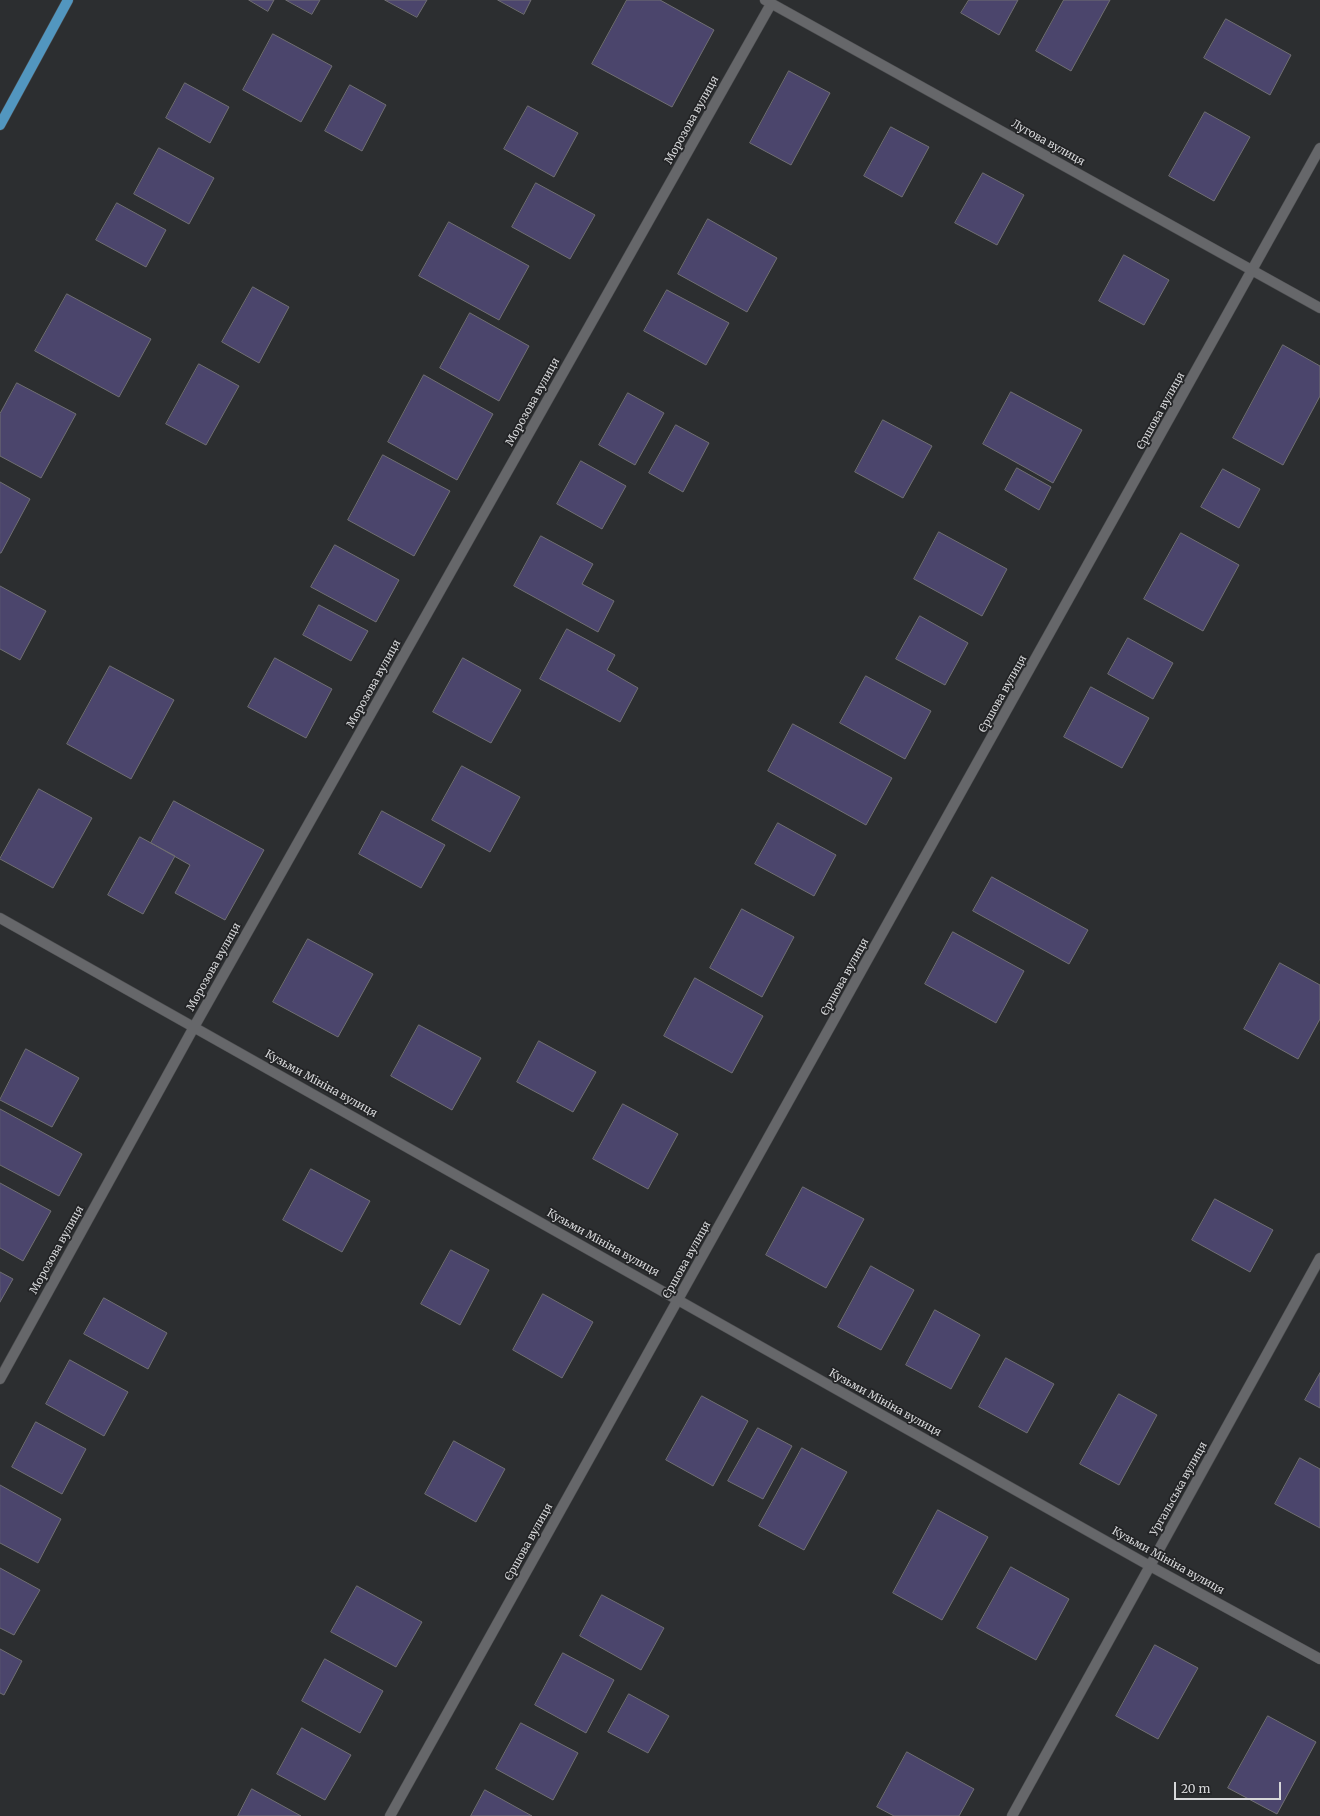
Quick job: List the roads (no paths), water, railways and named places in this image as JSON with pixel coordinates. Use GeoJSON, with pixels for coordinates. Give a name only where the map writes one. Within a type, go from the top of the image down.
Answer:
{"type":"FeatureCollection","features":[{"type":"Feature","properties":{"kind":"main road"},"geometry":{"type":"LineString","coordinates":[[0,126],[68,0]]}},
{"type":"Feature","properties":{"kind":"street","name":"Лугова вулиця"},"geometry":{"type":"LineString","coordinates":[[768,2],[1320,308]]}},
{"type":"Feature","properties":{"kind":"street","name":"Морозова вулиця"},"geometry":{"type":"LineString","coordinates":[[0,1379],[194,1027],[768,2]]}},
{"type":"Feature","properties":{"kind":"street","name":"Єршова вулиця"},"geometry":{"type":"LineString","coordinates":[[390,1816],[1320,148]]}},
{"type":"Feature","properties":{"kind":"street","name":"Кузьми Мініна вулиця"},"geometry":{"type":"LineString","coordinates":[[0,918],[1150,1566],[1320,1659]]}},
{"type":"Feature","properties":{"kind":"street","name":"Ургальська вулиця"},"geometry":{"type":"LineString","coordinates":[[1012,1816],[1320,1258]]}}]}
